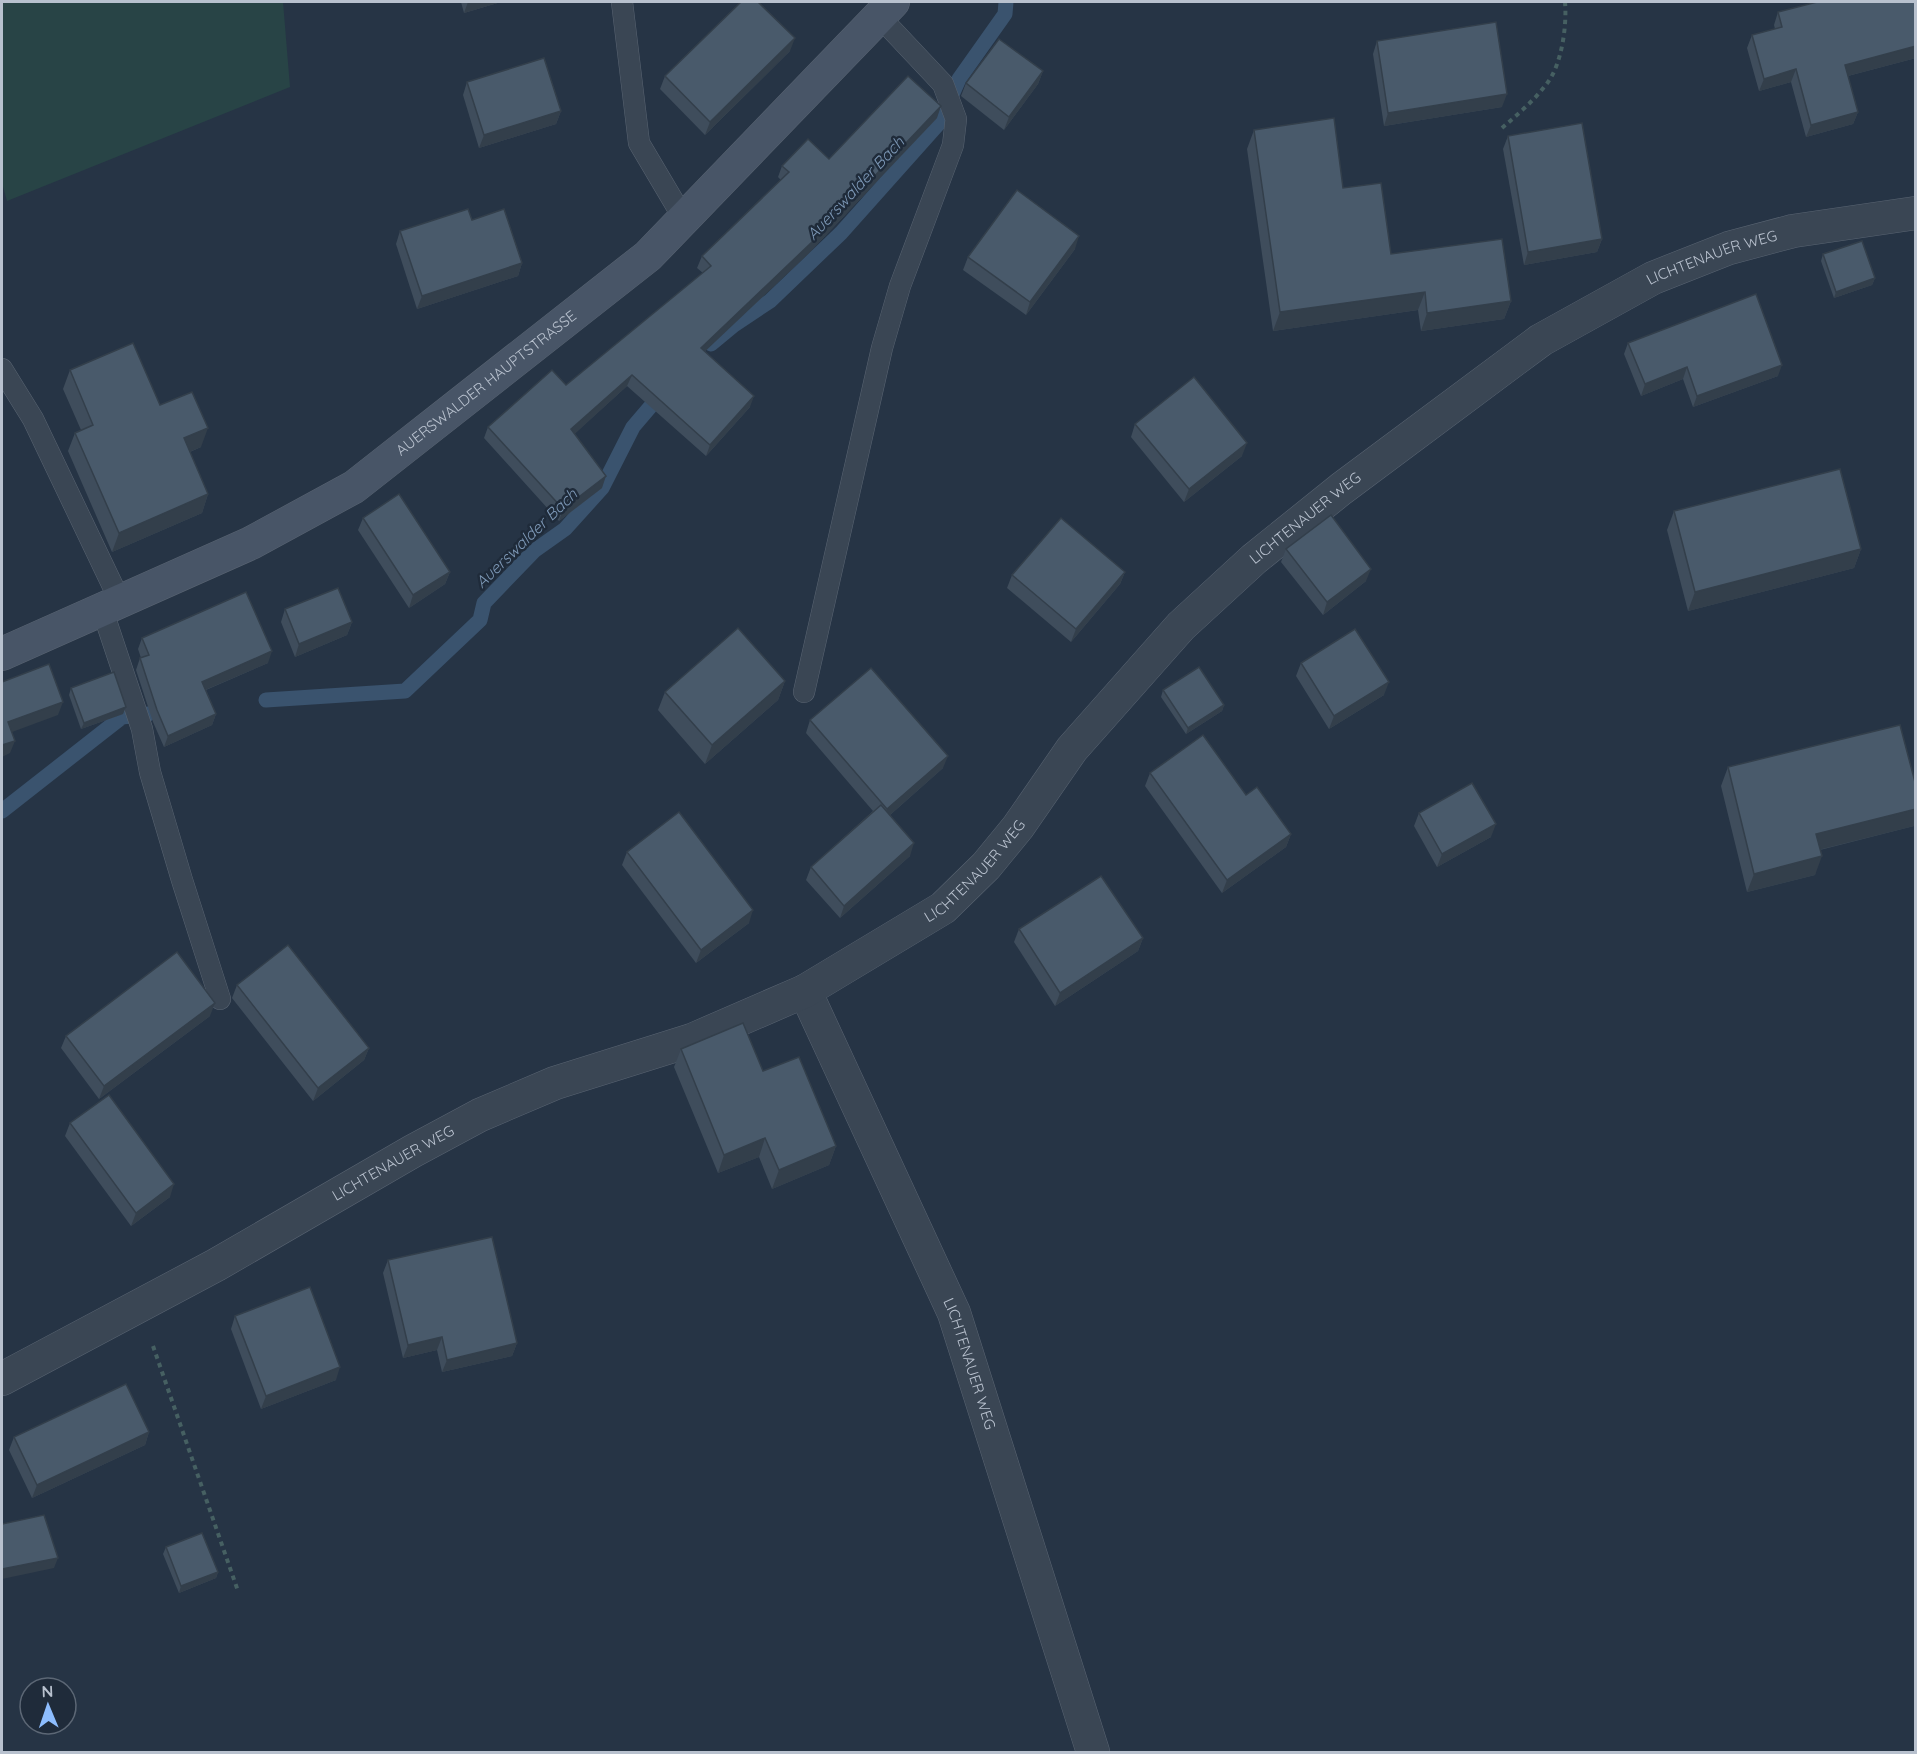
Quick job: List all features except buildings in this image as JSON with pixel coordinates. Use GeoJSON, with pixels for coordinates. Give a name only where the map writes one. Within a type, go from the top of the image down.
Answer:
{"type":"FeatureCollection","features":[{"type":"Feature","properties":{"kind":"main road","name":"AUERSWALDER HAUPTSTRASSE"},"geometry":{"type":"LineString","coordinates":[[2,654],[251,543],[354,487],[648,256],[886,9]]}},
{"type":"Feature","properties":{"kind":"street","name":"LICHTENAUER WEG"},"geometry":{"type":"LineString","coordinates":[[2,1379],[216,1265],[412,1151],[480,1115],[555,1083],[692,1040],[805,991],[943,908],[986,866],[1018,827],[1072,749],[1181,626],[1254,559],[1332,495],[1541,340],[1653,278],[1729,248],[1792,231],[1916,213]]}},
{"type":"Feature","properties":{"kind":"street","name":"LICHTENAUER WEG"},"geometry":{"type":"LineString","coordinates":[[805,991],[954,1313],[1093,1752]]}},
{"type":"Feature","properties":{"kind":"lane"},"geometry":{"type":"LineString","coordinates":[[622,2],[639,143],[684,219]]}},
{"type":"Feature","properties":{"kind":"lane"},"geometry":{"type":"LineString","coordinates":[[804,692],[882,348],[900,285],[953,145],[957,118],[942,84],[886,9]]}},
{"type":"Feature","properties":{"kind":"lane"},"geometry":{"type":"LineString","coordinates":[[2,369],[33,419],[111,605],[142,729],[150,772],[220,999]]}},
{"type":"Feature","properties":{"kind":"path"},"geometry":{"type":"LineString","coordinates":[[1502,128],[1526,107],[1549,81],[1561,50],[1565,2]]}},
{"type":"Feature","properties":{"kind":"path"},"geometry":{"type":"LineString","coordinates":[[139,1305],[238,1591]]}},
{"type":"Feature","properties":{"kind":"green space"},"geometry":{"type":"Polygon","coordinates":[[[2,2],[283,2],[290,87],[7,201],[2,183],[2,2]]]}},
{"type":"Feature","properties":{"kind":"waterway","name":"Auerswalder Bach"},"geometry":{"type":"LineString","coordinates":[[711,344],[734,325],[770,301],[841,233],[940,122],[959,79],[1005,14],[1006,2]]}},
{"type":"Feature","properties":{"kind":"waterway","name":"Auerswalder Bach"},"geometry":{"type":"LineString","coordinates":[[266,700],[405,691],[480,620],[484,603],[534,551],[565,529],[602,488],[633,427],[662,393]]}},
{"type":"Feature","properties":{"kind":"waterway","name":"Auerswalder Bach"},"geometry":{"type":"LineString","coordinates":[[2,811],[122,717],[148,714]]}}]}
